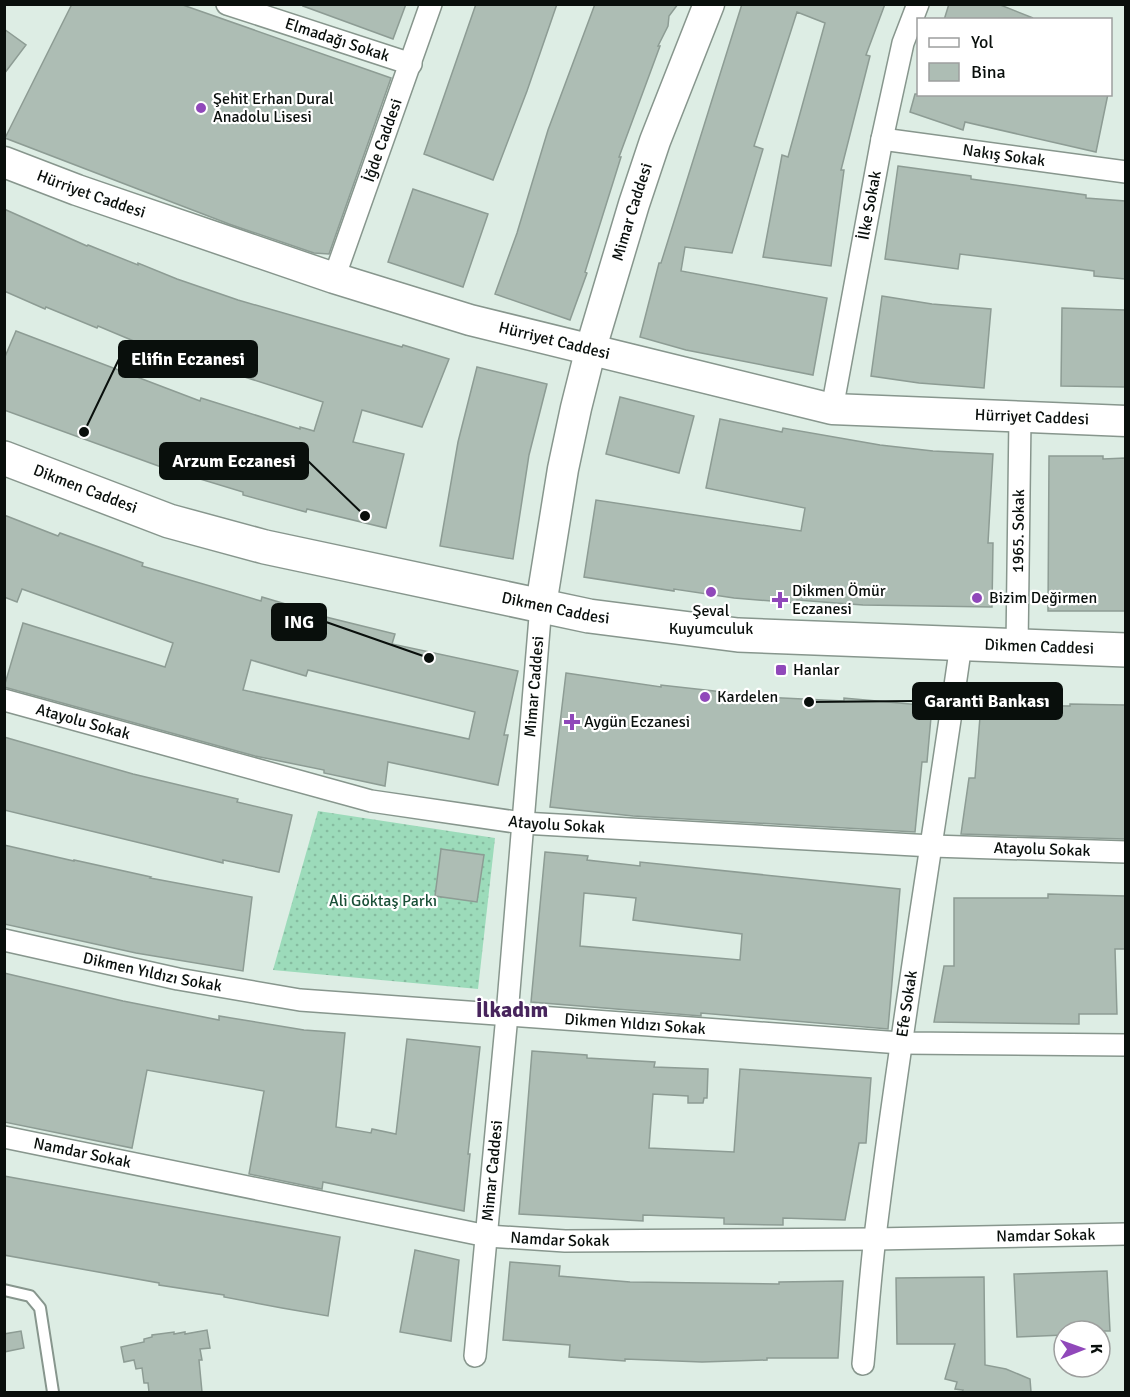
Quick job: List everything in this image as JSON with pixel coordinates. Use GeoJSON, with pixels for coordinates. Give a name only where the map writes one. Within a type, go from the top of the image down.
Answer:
{"type":"FeatureCollection","features":[{"type":"Feature","properties":{"kind":"main road","name":"Dikmen Caddesi"},"geometry":{"type":"LineString","coordinates":[[4,458],[169,521],[265,547],[590,616],[738,635],[1125,650]]}},
{"type":"Feature","properties":{"kind":"street","name":"Elmadağı Sokak"},"geometry":{"type":"LineString","coordinates":[[227,4],[411,64]]}},
{"type":"Feature","properties":{"kind":"street","name":"İğde Caddesi"},"geometry":{"type":"LineString","coordinates":[[334,278],[431,4]]}},
{"type":"Feature","properties":{"kind":"street","name":"Mimar Caddesi"},"geometry":{"type":"LineString","coordinates":[[475,1356],[507,1015],[541,605],[563,469],[591,348],[634,204],[655,141],[709,4]]}},
{"type":"Feature","properties":{"kind":"street","name":"İlke Sokak"},"geometry":{"type":"LineString","coordinates":[[832,409],[882,139],[903,43],[918,4]]}},
{"type":"Feature","properties":{"kind":"street","name":"Nakış Sokak"},"geometry":{"type":"LineString","coordinates":[[882,139],[1125,172]]}},
{"type":"Feature","properties":{"kind":"street","name":"Hürriyet Caddesi"},"geometry":{"type":"LineString","coordinates":[[4,162],[77,190],[334,278],[470,320],[832,409],[1125,421]]}},
{"type":"Feature","properties":{"kind":"street","name":"1965. Sokak"},"geometry":{"type":"LineString","coordinates":[[1017,647],[1020,417]]}},
{"type":"Feature","properties":{"kind":"street","name":"Efe Sokak"},"geometry":{"type":"LineString","coordinates":[[863,1364],[875,1239],[901,1043],[961,644]]}},
{"type":"Feature","properties":{"kind":"street","name":"Atayolu Sokak"},"geometry":{"type":"LineString","coordinates":[[4,700],[371,801],[522,823],[932,846],[1125,852]]}},
{"type":"Feature","properties":{"kind":"street","name":"Dikmen Yıldızı Sokak"},"geometry":{"type":"LineString","coordinates":[[4,940],[178,979],[300,1000],[901,1043],[1125,1045]]}},
{"type":"Feature","properties":{"kind":"street","name":"Namdar Sokak"},"geometry":{"type":"LineString","coordinates":[[4,1137],[487,1236],[565,1241],[875,1239],[1125,1234]]}},
{"type":"Feature","properties":{"kind":"lane"},"geometry":{"type":"LineString","coordinates":[[4,1290],[30,1296],[40,1308],[53,1392]]}},
{"type":"Feature","properties":{"kind":"green space","name":"Ali Göktaş Parkı"},"geometry":{"type":"Polygon","coordinates":[[[318,811],[495,838],[478,989],[273,970],[318,811]]]}},
{"type":"Feature","properties":{"kind":"building","name":"Şehit Erhan Dural Anadolu Lisesi"},"geometry":{"type":"Polygon","coordinates":[[[72,4],[180,4],[391,78],[329,254],[314,253],[229,224],[5,138],[72,4]]]}},
{"type":"Feature","properties":{"kind":"building"},"geometry":{"type":"Polygon","coordinates":[[[304,4],[406,4],[393,39],[303,6],[304,4]]]}},
{"type":"Feature","properties":{"kind":"building"},"geometry":{"type":"Polygon","coordinates":[[[476,4],[557,4],[493,180],[424,154],[476,4]]]}},
{"type":"Feature","properties":{"kind":"building"},"geometry":{"type":"Polygon","coordinates":[[[595,4],[678,4],[669,16],[668,26],[658,46],[660,46],[619,157],[621,157],[585,272],[587,273],[570,320],[495,294],[517,233],[548,130],[595,4]]]}},
{"type":"Feature","properties":{"kind":"building"},"geometry":{"type":"Polygon","coordinates":[[[742,4],[885,4],[866,55],[870,56],[841,170],[844,170],[831,266],[763,257],[782,155],[788,157],[825,23],[797,12],[754,146],[763,149],[732,253],[685,247],[681,271],[827,298],[813,375],[686,350],[640,337],[659,263],[661,263],[742,4]]]}},
{"type":"Feature","properties":{"kind":"building"},"geometry":{"type":"Polygon","coordinates":[[[949,4],[998,4],[1033,18],[945,18],[949,4]]]}},
{"type":"Feature","properties":{"kind":"building"},"geometry":{"type":"Polygon","coordinates":[[[4,29],[26,45],[4,74],[4,29]]]}},
{"type":"Feature","properties":{"kind":"building"},"geometry":{"type":"Polygon","coordinates":[[[915,94],[917,96],[1108,96],[1096,152],[965,122],[963,130],[910,112],[915,94]]]}},
{"type":"Feature","properties":{"kind":"building"},"geometry":{"type":"Polygon","coordinates":[[[898,166],[1086,195],[1086,198],[1125,201],[1125,279],[1094,276],[1094,271],[960,254],[958,269],[885,259],[898,166]]]}},
{"type":"Feature","properties":{"kind":"building"},"geometry":{"type":"Polygon","coordinates":[[[413,189],[488,214],[463,287],[388,262],[413,189]]]}},
{"type":"Feature","properties":{"kind":"building"},"geometry":{"type":"Polygon","coordinates":[[[4,209],[87,246],[238,300],[449,359],[422,427],[362,410],[353,442],[404,454],[386,528],[307,509],[306,512],[243,495],[243,492],[164,468],[4,410],[4,359],[16,331],[200,401],[201,398],[300,429],[300,427],[314,431],[323,402],[204,364],[202,367],[167,355],[4,291],[4,209]]]}},
{"type":"Feature","properties":{"kind":"building"},"geometry":{"type":"Polygon","coordinates":[[[882,296],[932,304],[991,309],[984,388],[919,383],[871,376],[882,296]]]}},
{"type":"Feature","properties":{"kind":"building"},"geometry":{"type":"Polygon","coordinates":[[[1062,308],[1125,310],[1125,387],[1061,386],[1062,308]]]}},
{"type":"Feature","properties":{"kind":"building"},"geometry":{"type":"Polygon","coordinates":[[[477,367],[547,384],[529,455],[513,559],[440,546],[458,442],[477,367]]]}},
{"type":"Feature","properties":{"kind":"building"},"geometry":{"type":"Polygon","coordinates":[[[620,397],[694,416],[679,473],[606,454],[620,397]]]}},
{"type":"Feature","properties":{"kind":"building"},"geometry":{"type":"Polygon","coordinates":[[[720,419],[782,432],[783,428],[880,445],[993,454],[988,543],[993,543],[992,607],[863,605],[797,600],[797,603],[734,598],[674,589],[674,591],[584,577],[596,500],[801,531],[805,508],[706,488],[720,419]]]}},
{"type":"Feature","properties":{"kind":"building"},"geometry":{"type":"Polygon","coordinates":[[[1049,456],[1125,458],[1125,611],[1048,611],[1049,456]]]}},
{"type":"Feature","properties":{"kind":"building"},"geometry":{"type":"Polygon","coordinates":[[[4,515],[58,536],[60,533],[143,563],[142,566],[261,601],[262,597],[322,616],[395,634],[392,644],[518,671],[504,735],[508,735],[498,785],[388,762],[385,786],[324,773],[324,770],[255,756],[4,687],[23,623],[165,667],[173,643],[22,589],[17,602],[4,597],[4,515]],[[251,660],[243,690],[469,739],[475,712],[308,670],[306,676],[251,660]]]}},
{"type":"Feature","properties":{"kind":"building"},"geometry":{"type":"Polygon","coordinates":[[[566,673],[661,687],[661,685],[741,694],[741,696],[844,701],[844,698],[932,706],[927,762],[922,762],[915,832],[633,816],[550,807],[566,673]]]}},
{"type":"Feature","properties":{"kind":"building"},"geometry":{"type":"Polygon","coordinates":[[[1070,704],[1125,705],[1125,839],[961,834],[969,778],[975,778],[981,705],[1070,706],[1070,704]]]}},
{"type":"Feature","properties":{"kind":"building"},"geometry":{"type":"Polygon","coordinates":[[[4,737],[133,774],[238,799],[237,802],[292,815],[279,872],[223,860],[223,863],[4,810],[4,737]]]}},
{"type":"Feature","properties":{"kind":"building"},"geometry":{"type":"Polygon","coordinates":[[[4,845],[150,878],[252,897],[243,971],[136,953],[4,924],[4,845]]]}},
{"type":"Feature","properties":{"kind":"building"},"geometry":{"type":"Polygon","coordinates":[[[441,849],[484,855],[477,902],[435,896],[441,849]]]}},
{"type":"Feature","properties":{"kind":"building"},"geometry":{"type":"Polygon","coordinates":[[[545,852],[588,856],[587,860],[640,866],[640,862],[900,889],[888,1029],[701,1013],[701,1016],[531,1002],[545,852]],[[584,893],[580,946],[740,960],[742,934],[633,920],[636,898],[584,893]]]}},
{"type":"Feature","properties":{"kind":"building"},"geometry":{"type":"Polygon","coordinates":[[[1048,894],[1125,896],[1125,949],[1115,949],[1117,1014],[1079,1014],[1079,1024],[934,1022],[944,966],[954,966],[954,898],[1048,898],[1048,894]]]}},
{"type":"Feature","properties":{"kind":"building"},"geometry":{"type":"Polygon","coordinates":[[[4,973],[123,1001],[219,1020],[219,1016],[304,1030],[345,1033],[336,1127],[371,1133],[372,1129],[396,1134],[407,1039],[480,1047],[464,1211],[323,1182],[322,1189],[249,1174],[264,1091],[147,1070],[132,1148],[4,1122],[4,973]]]}},
{"type":"Feature","properties":{"kind":"building"},"geometry":{"type":"Polygon","coordinates":[[[532,1051],[587,1055],[587,1058],[655,1062],[654,1067],[708,1069],[707,1098],[704,1098],[703,1103],[688,1103],[688,1096],[653,1094],[649,1148],[734,1152],[740,1069],[871,1078],[866,1143],[859,1143],[845,1220],[783,1218],[783,1225],[724,1224],[724,1218],[643,1215],[643,1221],[519,1214],[532,1051]]]}},
{"type":"Feature","properties":{"kind":"building"},"geometry":{"type":"Polygon","coordinates":[[[4,1176],[340,1237],[328,1316],[4,1255],[4,1176]]]}},
{"type":"Feature","properties":{"kind":"building"},"geometry":{"type":"Polygon","coordinates":[[[415,1250],[459,1260],[451,1341],[400,1332],[415,1250]]]}},
{"type":"Feature","properties":{"kind":"building"},"geometry":{"type":"Polygon","coordinates":[[[510,1262],[560,1266],[559,1276],[630,1282],[779,1284],[779,1282],[843,1281],[838,1358],[767,1358],[767,1360],[702,1362],[625,1359],[625,1361],[569,1357],[570,1345],[503,1340],[510,1262]]]}},
{"type":"Feature","properties":{"kind":"building"},"geometry":{"type":"Polygon","coordinates":[[[1107,1271],[1109,1319],[1052,1319],[1052,1336],[1017,1337],[1014,1274],[1107,1271]]]}},
{"type":"Feature","properties":{"kind":"building"},"geometry":{"type":"Polygon","coordinates":[[[984,1277],[985,1365],[1006,1369],[1030,1379],[1031,1392],[962,1392],[963,1390],[955,1389],[957,1382],[945,1379],[955,1344],[897,1344],[896,1278],[984,1277]]]}},
{"type":"Feature","properties":{"kind":"building"},"geometry":{"type":"Polygon","coordinates":[[[207,1330],[210,1348],[200,1349],[202,1360],[199,1360],[202,1392],[149,1392],[148,1383],[144,1383],[142,1368],[136,1369],[134,1360],[124,1362],[121,1347],[144,1342],[144,1339],[152,1335],[174,1332],[174,1334],[185,1332],[185,1334],[207,1330]]]}},
{"type":"Feature","properties":{"kind":"building"},"geometry":{"type":"Polygon","coordinates":[[[21,1331],[24,1348],[4,1352],[4,1334],[21,1331]]]}},
{"type":"Feature","properties":{"kind":"place","name":"Şehit Erhan Dural Anadolu Lisesi"},"geometry":{"type":"Point","coordinates":[201,108]}},
{"type":"Feature","properties":{"kind":"place","name":"Elifin Eczanesi"},"geometry":{"type":"Point","coordinates":[84,432]}},
{"type":"Feature","properties":{"kind":"place","name":"Arzum Eczanesi"},"geometry":{"type":"Point","coordinates":[365,516]}},
{"type":"Feature","properties":{"kind":"place","name":"Şeval Kuyumculuk"},"geometry":{"type":"Point","coordinates":[711,592]}},
{"type":"Feature","properties":{"kind":"place","name":"Bizim Değirmen"},"geometry":{"type":"Point","coordinates":[977,598]}},
{"type":"Feature","properties":{"kind":"place","name":"Dikmen Ömür Eczanesi"},"geometry":{"type":"Point","coordinates":[780,600]}},
{"type":"Feature","properties":{"kind":"place","name":"ING"},"geometry":{"type":"Point","coordinates":[429,658]}},
{"type":"Feature","properties":{"kind":"place","name":"Hanlar"},"geometry":{"type":"Point","coordinates":[781,670]}},
{"type":"Feature","properties":{"kind":"place","name":"Kardelen"},"geometry":{"type":"Point","coordinates":[705,697]}},
{"type":"Feature","properties":{"kind":"place","name":"Garanti Bankası"},"geometry":{"type":"Point","coordinates":[809,702]}},
{"type":"Feature","properties":{"kind":"place","name":"Aygün Eczanesi"},"geometry":{"type":"Point","coordinates":[572,722]}},
{"type":"Feature","properties":{"kind":"district","name":"İlkadım"},"geometry":{"type":"Point","coordinates":[512,1009]}}]}
